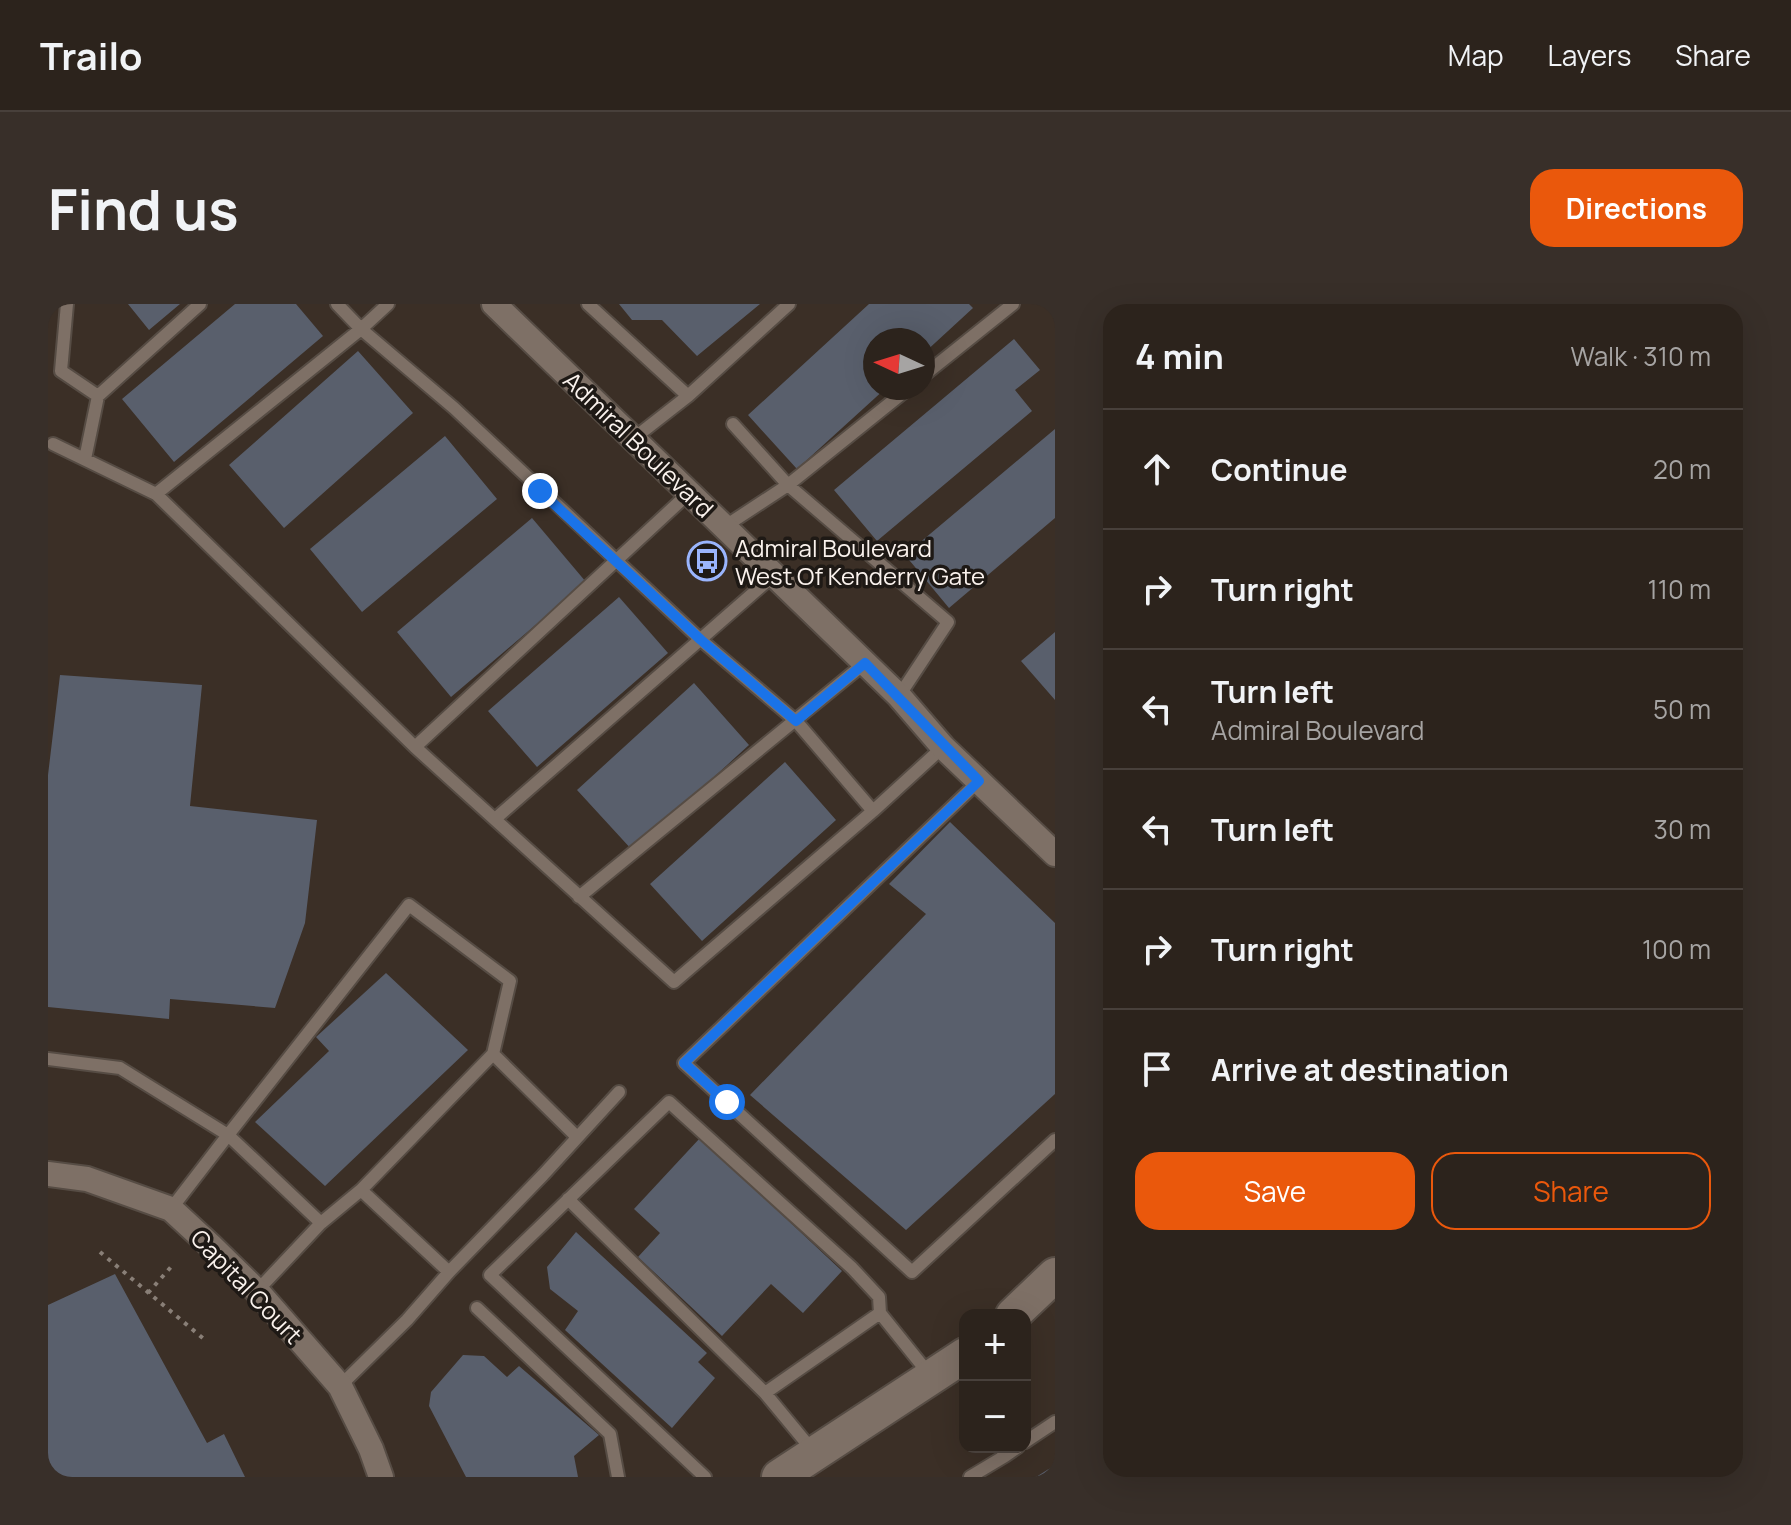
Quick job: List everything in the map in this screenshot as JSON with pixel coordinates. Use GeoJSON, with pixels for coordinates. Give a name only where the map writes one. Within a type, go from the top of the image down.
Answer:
{"type":"FeatureCollection","features":[{"type":"Feature","properties":{"kind":"street","name":"Admiral Boulevard"},"geometry":{"type":"LineString","coordinates":[[498,305],[899,696],[943,747],[1055,854]]}},
{"type":"Feature","properties":{"kind":"street","name":"Capital Court"},"geometry":{"type":"LineString","coordinates":[[48,1174],[87,1179],[171,1209],[257,1291],[340,1386],[381,1477]]}},
{"type":"Feature","properties":{"kind":"street"},"geometry":{"type":"LineString","coordinates":[[1019,1309],[1055,1275]]}},
{"type":"Feature","properties":{"kind":"street"},"geometry":{"type":"LineString","coordinates":[[779,1477],[959,1362]]}},
{"type":"Feature","properties":{"kind":"lane"},"geometry":{"type":"LineString","coordinates":[[67,304],[61,371],[98,396]]}},
{"type":"Feature","properties":{"kind":"lane"},"geometry":{"type":"LineString","coordinates":[[85,459],[98,396],[200,304]]}},
{"type":"Feature","properties":{"kind":"lane"},"geometry":{"type":"LineString","coordinates":[[337,304],[361,329],[450,404],[701,640],[796,721],[873,811]]}},
{"type":"Feature","properties":{"kind":"lane"},"geometry":{"type":"LineString","coordinates":[[156,494],[388,304]]}},
{"type":"Feature","properties":{"kind":"lane"},"geometry":{"type":"LineString","coordinates":[[588,304],[688,396]]}},
{"type":"Feature","properties":{"kind":"lane"},"geometry":{"type":"LineString","coordinates":[[633,439],[688,396],[789,304]]}},
{"type":"Feature","properties":{"kind":"lane"},"geometry":{"type":"LineString","coordinates":[[935,366],[1013,304]]}},
{"type":"Feature","properties":{"kind":"lane"},"geometry":{"type":"LineString","coordinates":[[724,527],[788,485],[894,400]]}},
{"type":"Feature","properties":{"kind":"lane"},"geometry":{"type":"LineString","coordinates":[[733,424],[788,485],[948,622],[899,696]]}},
{"type":"Feature","properties":{"kind":"lane"},"geometry":{"type":"LineString","coordinates":[[53,444],[156,494],[415,747],[674,982],[943,747]]}},
{"type":"Feature","properties":{"kind":"lane"},"geometry":{"type":"LineString","coordinates":[[415,747],[689,493]]}},
{"type":"Feature","properties":{"kind":"lane"},"geometry":{"type":"LineString","coordinates":[[495,819],[774,575]]}},
{"type":"Feature","properties":{"kind":"lane"},"geometry":{"type":"LineString","coordinates":[[579,897],[865,663]]}},
{"type":"Feature","properties":{"kind":"lane"},"geometry":{"type":"LineString","coordinates":[[979,781],[684,1063],[912,1272],[1055,1140]]}},
{"type":"Feature","properties":{"kind":"lane"},"geometry":{"type":"LineString","coordinates":[[171,1209],[409,905],[510,981],[493,1054],[361,1190],[321,1223],[257,1291]]}},
{"type":"Feature","properties":{"kind":"lane"},"geometry":{"type":"LineString","coordinates":[[493,1054],[577,1137]]}},
{"type":"Feature","properties":{"kind":"lane"},"geometry":{"type":"LineString","coordinates":[[48,1059],[120,1068],[228,1135],[321,1223]]}},
{"type":"Feature","properties":{"kind":"lane"},"geometry":{"type":"LineString","coordinates":[[340,1386],[407,1320],[619,1092]]}},
{"type":"Feature","properties":{"kind":"lane"},"geometry":{"type":"LineString","coordinates":[[705,1477],[490,1275],[669,1102],[852,1268],[879,1297],[880,1313],[931,1377]]}},
{"type":"Feature","properties":{"kind":"lane"},"geometry":{"type":"LineString","coordinates":[[361,1190],[449,1272]]}},
{"type":"Feature","properties":{"kind":"lane"},"geometry":{"type":"LineString","coordinates":[[568,1199],[765,1393],[815,1453]]}},
{"type":"Feature","properties":{"kind":"lane"},"geometry":{"type":"LineString","coordinates":[[477,1308],[610,1434],[618,1477]]}},
{"type":"Feature","properties":{"kind":"lane"},"geometry":{"type":"LineString","coordinates":[[765,1393],[880,1313]]}},
{"type":"Feature","properties":{"kind":"lane"},"geometry":{"type":"LineString","coordinates":[[1031,1438],[1055,1422]]}},
{"type":"Feature","properties":{"kind":"lane"},"geometry":{"type":"LineString","coordinates":[[970,1477],[1002,1453]]}},
{"type":"Feature","properties":{"kind":"path"},"geometry":{"type":"LineString","coordinates":[[100,1252],[205,1340]]}},
{"type":"Feature","properties":{"kind":"path"},"geometry":{"type":"LineString","coordinates":[[148,1293],[171,1267]]}},
{"type":"Feature","properties":{"kind":"building"},"geometry":{"type":"Polygon","coordinates":[[[128,304],[180,304],[149,330],[128,304]]]}},
{"type":"Feature","properties":{"kind":"building"},"geometry":{"type":"Polygon","coordinates":[[[235,304],[296,304],[323,336],[174,462],[122,399],[235,304]]]}},
{"type":"Feature","properties":{"kind":"building"},"geometry":{"type":"Polygon","coordinates":[[[619,304],[760,304],[697,356],[662,320],[632,320],[619,304]]]}},
{"type":"Feature","properties":{"kind":"building"},"geometry":{"type":"Polygon","coordinates":[[[869,304],[969,304],[973,308],[935,343],[935,328],[863,328],[863,400],[873,400],[797,469],[748,415],[869,304]]]}},
{"type":"Feature","properties":{"kind":"building"},"geometry":{"type":"Polygon","coordinates":[[[1014,339],[1040,370],[1015,390],[1032,411],[877,541],[834,490],[1014,339]]]}},
{"type":"Feature","properties":{"kind":"building"},"geometry":{"type":"Polygon","coordinates":[[[358,351],[413,413],[284,528],[229,465],[358,351]]]}},
{"type":"Feature","properties":{"kind":"building"},"geometry":{"type":"Polygon","coordinates":[[[1055,429],[1055,518],[949,608],[905,555],[1055,429]]]}},
{"type":"Feature","properties":{"kind":"building"},"geometry":{"type":"Polygon","coordinates":[[[445,436],[497,499],[362,612],[310,549],[445,436]]]}},
{"type":"Feature","properties":{"kind":"building"},"geometry":{"type":"Polygon","coordinates":[[[532,518],[586,582],[451,697],[397,632],[532,518]]]}},
{"type":"Feature","properties":{"kind":"building"},"geometry":{"type":"Polygon","coordinates":[[[619,597],[668,653],[537,767],[488,711],[619,597]]]}},
{"type":"Feature","properties":{"kind":"building"},"geometry":{"type":"Polygon","coordinates":[[[1055,632],[1055,700],[1021,661],[1055,632]]]}},
{"type":"Feature","properties":{"kind":"building"},"geometry":{"type":"Polygon","coordinates":[[[60,675],[202,685],[190,806],[317,820],[305,923],[275,1008],[170,999],[169,1019],[48,1007],[48,775],[60,675]]]}},
{"type":"Feature","properties":{"kind":"building"},"geometry":{"type":"Polygon","coordinates":[[[694,683],[749,745],[633,851],[577,790],[694,683]]]}},
{"type":"Feature","properties":{"kind":"building"},"geometry":{"type":"Polygon","coordinates":[[[785,762],[836,820],[702,941],[650,884],[785,762]]]}},
{"type":"Feature","properties":{"kind":"building"},"geometry":{"type":"Polygon","coordinates":[[[950,822],[1055,923],[1055,1094],[906,1230],[750,1095],[926,914],[889,884],[950,822]]]}},
{"type":"Feature","properties":{"kind":"building"},"geometry":{"type":"Polygon","coordinates":[[[386,973],[468,1050],[325,1186],[255,1122],[329,1051],[316,1037],[386,973]]]}},
{"type":"Feature","properties":{"kind":"building"},"geometry":{"type":"Polygon","coordinates":[[[700,1138],[842,1271],[803,1313],[771,1284],[722,1336],[638,1257],[660,1233],[634,1209],[700,1138]]]}},
{"type":"Feature","properties":{"kind":"building"},"geometry":{"type":"Polygon","coordinates":[[[576,1232],[707,1353],[698,1362],[715,1378],[672,1428],[565,1330],[578,1311],[550,1289],[547,1267],[576,1232]]]}},
{"type":"Feature","properties":{"kind":"building"},"geometry":{"type":"Polygon","coordinates":[[[115,1274],[207,1443],[224,1434],[245,1477],[48,1477],[48,1305],[115,1274]]]}},
{"type":"Feature","properties":{"kind":"building"},"geometry":{"type":"Polygon","coordinates":[[[463,1355],[484,1356],[507,1377],[519,1366],[599,1435],[574,1456],[578,1477],[466,1477],[429,1406],[431,1392],[463,1355]]]}},
{"type":"Feature","properties":{"kind":"building"},"geometry":{"type":"Polygon","coordinates":[[[1055,1465],[1055,1477],[1036,1477],[1055,1465]]]}},
{"type":"Feature","properties":{"kind":"place","name":"Admiral Boulevard West Of Kenderry Gate"},"geometry":{"type":"Point","coordinates":[707,561]}},
{"type":"Feature","properties":{"kind":"route"},"geometry":{"type":"LineString","coordinates":[[540,491],[701,640],[796,721],[865,663],[979,781],[684,1063],[727,1102]]}}]}
